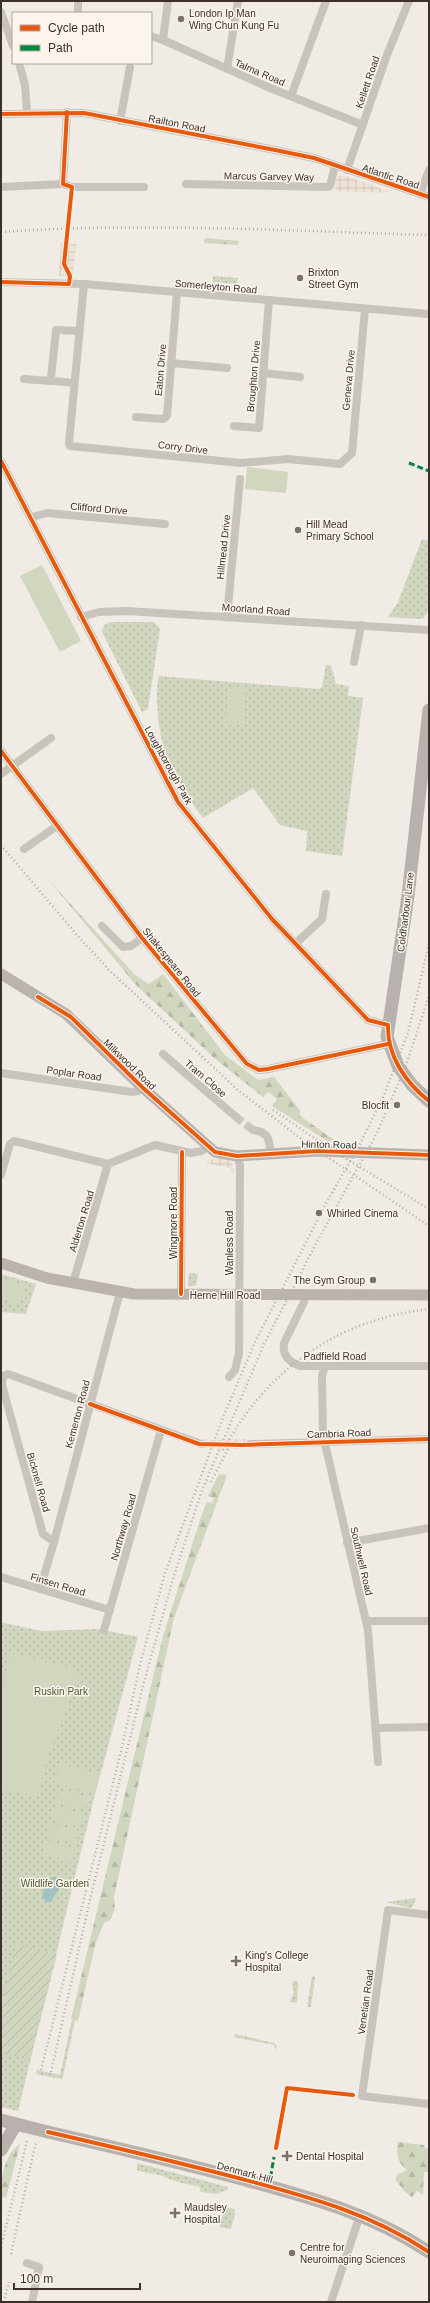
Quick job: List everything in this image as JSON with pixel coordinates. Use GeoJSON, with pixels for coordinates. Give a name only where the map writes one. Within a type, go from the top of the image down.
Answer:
{"type":"FeatureCollection","features":[{"type":"Feature","properties":{"kind":"main road","name":"Coldharbour Lane"},"geometry":{"type":"LineString","coordinates":[[429,710],[407,904],[388,1026],[388,1044],[404,1076],[429,1101]]}},
{"type":"Feature","properties":{"kind":"main road","name":"Milkwood Road"},"geometry":{"type":"LineString","coordinates":[[1,974],[66,1014],[142,1087],[208,1146]]}},
{"type":"Feature","properties":{"kind":"main road","name":"Hinton Road"},"geometry":{"type":"LineString","coordinates":[[208,1146],[219,1153],[237,1156],[318,1151],[429,1155]]}},
{"type":"Feature","properties":{"kind":"main road","name":"Herne Hill Road"},"geometry":{"type":"LineString","coordinates":[[1,1263],[73,1283],[120,1292],[304,1296],[429,1295]]}},
{"type":"Feature","properties":{"kind":"main road","name":"Denmark Hill"},"geometry":{"type":"LineString","coordinates":[[1,2120],[48,2132],[137,2151],[263,2185],[360,2215],[390,2228],[429,2252]]}},
{"type":"Feature","properties":{"kind":"main road"},"geometry":{"type":"LineString","coordinates":[[1,2150],[20,2125]]}},
{"type":"Feature","properties":{"kind":"street"},"geometry":{"type":"LineString","coordinates":[[78,1],[78,12]]}},
{"type":"Feature","properties":{"kind":"street"},"geometry":{"type":"LineString","coordinates":[[163,40],[168,1]]}},
{"type":"Feature","properties":{"kind":"street"},"geometry":{"type":"LineString","coordinates":[[227,69],[238,1]]}},
{"type":"Feature","properties":{"kind":"street"},"geometry":{"type":"LineString","coordinates":[[291,96],[326,1]]}},
{"type":"Feature","properties":{"kind":"street","name":"Kellett Road"},"geometry":{"type":"LineString","coordinates":[[348,170],[409,1]]}},
{"type":"Feature","properties":{"kind":"street"},"geometry":{"type":"LineString","coordinates":[[1,12],[12,43]]}},
{"type":"Feature","properties":{"kind":"street","name":"Talma Road"},"geometry":{"type":"LineString","coordinates":[[152,36],[363,125]]}},
{"type":"Feature","properties":{"kind":"street"},"geometry":{"type":"LineString","coordinates":[[19,64],[25,85],[27,112]]}},
{"type":"Feature","properties":{"kind":"street"},"geometry":{"type":"LineString","coordinates":[[120,121],[130,67]]}},
{"type":"Feature","properties":{"kind":"street","name":"Railton Road"},"geometry":{"type":"LineString","coordinates":[[1,114],[27,112],[84,113],[289,153],[348,170]]}},
{"type":"Feature","properties":{"kind":"street"},"geometry":{"type":"LineString","coordinates":[[64,184],[67,112]]}},
{"type":"Feature","properties":{"kind":"street","name":"Marcus Garvey Way"},"geometry":{"type":"LineString","coordinates":[[186,184],[328,187],[330,186],[335,166]]}},
{"type":"Feature","properties":{"kind":"street","name":"Atlantic Road"},"geometry":{"type":"LineString","coordinates":[[348,170],[429,197]]}},
{"type":"Feature","properties":{"kind":"street"},"geometry":{"type":"LineString","coordinates":[[420,194],[429,170]]}},
{"type":"Feature","properties":{"kind":"street"},"geometry":{"type":"LineString","coordinates":[[1,187],[64,184],[72,187],[144,187]]}},
{"type":"Feature","properties":{"kind":"street","name":"Somerleyton Road"},"geometry":{"type":"LineString","coordinates":[[1,282],[84,284],[429,314]]}},
{"type":"Feature","properties":{"kind":"street","name":"Corry Drive"},"geometry":{"type":"LineString","coordinates":[[84,284],[69,443],[73,447],[241,463],[288,459],[340,464],[352,453]]}},
{"type":"Feature","properties":{"kind":"street","name":"Eaton Drive"},"geometry":{"type":"LineString","coordinates":[[136,417],[165,419],[177,292]]}},
{"type":"Feature","properties":{"kind":"street","name":"Broughton Drive"},"geometry":{"type":"LineString","coordinates":[[234,426],[258,428],[269,300]]}},
{"type":"Feature","properties":{"kind":"street","name":"Geneva Drive"},"geometry":{"type":"LineString","coordinates":[[352,453],[364,309]]}},
{"type":"Feature","properties":{"kind":"street"},"geometry":{"type":"LineString","coordinates":[[51,381],[56,330],[79,331]]}},
{"type":"Feature","properties":{"kind":"street"},"geometry":{"type":"LineString","coordinates":[[171,363],[227,368]]}},
{"type":"Feature","properties":{"kind":"street"},"geometry":{"type":"LineString","coordinates":[[263,374],[300,377]]}},
{"type":"Feature","properties":{"kind":"street"},"geometry":{"type":"LineString","coordinates":[[24,379],[74,383]]}},
{"type":"Feature","properties":{"kind":"street","name":"Loughborough Park"},"geometry":{"type":"LineString","coordinates":[[1,461],[32,517],[81,617],[178,802],[238,879],[272,919],[368,1020],[388,1026]]}},
{"type":"Feature","properties":{"kind":"street","name":"Hillmead Drive"},"geometry":{"type":"LineString","coordinates":[[226,617],[240,479]]}},
{"type":"Feature","properties":{"kind":"street","name":"Clifford Drive"},"geometry":{"type":"LineString","coordinates":[[32,517],[47,514],[165,524]]}},
{"type":"Feature","properties":{"kind":"street","name":"Moorland Road"},"geometry":{"type":"LineString","coordinates":[[81,617],[112,611],[429,630]]}},
{"type":"Feature","properties":{"kind":"street"},"geometry":{"type":"LineString","coordinates":[[354,662],[360,625]]}},
{"type":"Feature","properties":{"kind":"street"},"geometry":{"type":"LineString","coordinates":[[1,774],[51,738]]}},
{"type":"Feature","properties":{"kind":"street","name":"Shakespeare Road"},"geometry":{"type":"LineString","coordinates":[[1,751],[142,938],[226,1041],[252,1068],[259,1070],[268,1069],[388,1044]]}},
{"type":"Feature","properties":{"kind":"street"},"geometry":{"type":"LineString","coordinates":[[24,849],[57,826]]}},
{"type":"Feature","properties":{"kind":"street"},"geometry":{"type":"LineString","coordinates":[[296,943],[322,919],[326,894]]}},
{"type":"Feature","properties":{"kind":"street"},"geometry":{"type":"LineString","coordinates":[[102,926],[123,947],[131,946],[142,938]]}},
{"type":"Feature","properties":{"kind":"street","name":"Tram Close"},"geometry":{"type":"LineString","coordinates":[[163,1054],[236,1117]]}},
{"type":"Feature","properties":{"kind":"street","name":"Poplar Road"},"geometry":{"type":"LineString","coordinates":[[1,1073],[132,1092],[138,1091],[142,1087]]}},
{"type":"Feature","properties":{"kind":"street"},"geometry":{"type":"LineString","coordinates":[[253,1130],[261,1131],[270,1139],[270,1153]]}},
{"type":"Feature","properties":{"kind":"street"},"geometry":{"type":"LineString","coordinates":[[1,1174],[10,1144],[17,1140],[108,1164],[154,1145],[182,1152],[204,1151],[208,1146]]}},
{"type":"Feature","properties":{"kind":"street","name":"Wingmore Road"},"geometry":{"type":"LineString","coordinates":[[181,1294],[182,1152]]}},
{"type":"Feature","properties":{"kind":"street","name":"Wanless Road"},"geometry":{"type":"LineString","coordinates":[[229,1377],[236,1366],[240,1352],[240,1165],[237,1156]]}},
{"type":"Feature","properties":{"kind":"street","name":"Alderton Road"},"geometry":{"type":"LineString","coordinates":[[73,1283],[108,1164]]}},
{"type":"Feature","properties":{"kind":"street","name":"Kemerton Road"},"geometry":{"type":"LineString","coordinates":[[54,1542],[120,1292]]}},
{"type":"Feature","properties":{"kind":"street","name":"Padfield Road"},"geometry":{"type":"LineString","coordinates":[[304,1296],[304,1302],[284,1343],[283,1350],[286,1356],[294,1364],[300,1366],[429,1366]]}},
{"type":"Feature","properties":{"kind":"street","name":"Southwell Road"},"geometry":{"type":"LineString","coordinates":[[325,1366],[322,1376],[324,1441],[366,1621],[378,1762]]}},
{"type":"Feature","properties":{"kind":"street","name":"Bicknell Road"},"geometry":{"type":"LineString","coordinates":[[54,1542],[44,1534],[2,1385],[3,1376],[8,1374],[90,1404]]}},
{"type":"Feature","properties":{"kind":"street"},"geometry":{"type":"LineString","coordinates":[[90,1404],[201,1444]]}},
{"type":"Feature","properties":{"kind":"street","name":"Northway Road"},"geometry":{"type":"LineString","coordinates":[[104,1630],[161,1430]]}},
{"type":"Feature","properties":{"kind":"street","name":"Cambria Road"},"geometry":{"type":"LineString","coordinates":[[250,1444],[429,1439]]}},
{"type":"Feature","properties":{"kind":"street"},"geometry":{"type":"LineString","coordinates":[[347,1543],[429,1528]]}},
{"type":"Feature","properties":{"kind":"street"},"geometry":{"type":"LineString","coordinates":[[40,1589],[54,1542]]}},
{"type":"Feature","properties":{"kind":"street","name":"Finsen Road"},"geometry":{"type":"LineString","coordinates":[[1,1578],[110,1610]]}},
{"type":"Feature","properties":{"kind":"street"},"geometry":{"type":"LineString","coordinates":[[366,1621],[429,1621]]}},
{"type":"Feature","properties":{"kind":"street"},"geometry":{"type":"LineString","coordinates":[[376,1728],[429,1727]]}},
{"type":"Feature","properties":{"kind":"street","name":"Venetian Road"},"geometry":{"type":"LineString","coordinates":[[429,1915],[388,1910],[362,2096],[429,2104]]}},
{"type":"Feature","properties":{"kind":"street"},"geometry":{"type":"LineString","coordinates":[[331,2302],[360,2215]]}},
{"type":"Feature","properties":{"kind":"street"},"geometry":{"type":"LineString","coordinates":[[26,2263],[39,2267],[32,2302]]}},
{"type":"Feature","properties":{"kind":"green space"},"geometry":{"type":"Polygon","coordinates":[[[205,238],[239,241],[238,245],[204,243],[205,238]]]}},
{"type":"Feature","properties":{"kind":"green space"},"geometry":{"type":"Polygon","coordinates":[[[213,276],[238,278],[237,284],[213,282],[213,276]]]}},
{"type":"Feature","properties":{"kind":"green space"},"geometry":{"type":"Polygon","coordinates":[[[247,467],[288,472],[286,493],[245,489],[247,467]]]}},
{"type":"Feature","properties":{"kind":"green space"},"geometry":{"type":"Polygon","coordinates":[[[422,539],[429,541],[429,609],[424,618],[420,619],[388,617],[398,602],[422,539]]]}},
{"type":"Feature","properties":{"kind":"green space"},"geometry":{"type":"Polygon","coordinates":[[[42,565],[81,641],[60,652],[20,576],[42,565]]]}},
{"type":"Feature","properties":{"kind":"green space"},"geometry":{"type":"Polygon","coordinates":[[[111,622],[154,622],[160,629],[148,709],[142,712],[102,632],[104,625],[111,622]]]}},
{"type":"Feature","properties":{"kind":"green space"},"geometry":{"type":"Polygon","coordinates":[[[326,665],[331,666],[336,684],[349,686],[348,696],[363,698],[342,856],[306,851],[307,831],[280,825],[253,788],[203,818],[178,782],[167,759],[160,732],[157,706],[159,676],[319,689],[322,687],[326,665]]]}},
{"type":"Feature","properties":{"kind":"green space"},"geometry":{"type":"Polygon","coordinates":[[[228,688],[246,689],[243,724],[226,723],[228,688]]]}},
{"type":"Feature","properties":{"kind":"green space"},"geometry":{"type":"Polygon","coordinates":[[[47,878],[135,975],[149,984],[163,974],[225,1055],[258,1080],[274,1077],[301,1112],[299,1115],[334,1140],[329,1142],[272,1106],[277,1099],[268,1092],[263,1097],[213,1057],[136,985],[47,878]]]}},
{"type":"Feature","properties":{"kind":"green space"},"geometry":{"type":"Polygon","coordinates":[[[189,1273],[198,1274],[196,1286],[188,1286],[189,1273]]]}},
{"type":"Feature","properties":{"kind":"green space"},"geometry":{"type":"Polygon","coordinates":[[[1,1274],[36,1284],[26,1314],[1,1312],[1,1274]]]}},
{"type":"Feature","properties":{"kind":"green space"},"geometry":{"type":"Polygon","coordinates":[[[1,1278],[26,1286],[20,1305],[1,1298],[1,1278]]]}},
{"type":"Feature","properties":{"kind":"green space"},"geometry":{"type":"Polygon","coordinates":[[[219,1474],[227,1475],[174,1618],[114,1897],[115,1909],[110,1920],[104,1923],[95,1945],[78,2021],[71,2019],[163,1636],[201,1517],[207,1502],[212,1503],[214,1498],[208,1496],[219,1474]]]}},
{"type":"Feature","properties":{"kind":"green space","name":"Ruskin Park"},"geometry":{"type":"Polygon","coordinates":[[[1,1622],[41,1631],[98,1629],[138,1637],[95,1794],[18,2111],[1,2107],[1,1622]]]}},
{"type":"Feature","properties":{"kind":"green space"},"geometry":{"type":"Polygon","coordinates":[[[11,1653],[76,1669],[79,1677],[48,1757],[37,1797],[1,1789],[1,1692],[11,1653]]]}},
{"type":"Feature","properties":{"kind":"green space"},"geometry":{"type":"Polygon","coordinates":[[[60,1763],[100,1775],[95,1794],[54,1783],[60,1763]]]}},
{"type":"Feature","properties":{"kind":"green space"},"geometry":{"type":"Polygon","coordinates":[[[59,1790],[88,1797],[85,1810],[56,1803],[59,1790]]]}},
{"type":"Feature","properties":{"kind":"green space"},"geometry":{"type":"Polygon","coordinates":[[[55,1807],[84,1814],[80,1827],[51,1820],[55,1807]]]}},
{"type":"Feature","properties":{"kind":"green space"},"geometry":{"type":"Polygon","coordinates":[[[50,1824],[79,1831],[76,1844],[47,1837],[50,1824]]]}},
{"type":"Feature","properties":{"kind":"green space"},"geometry":{"type":"Polygon","coordinates":[[[46,1841],[75,1849],[71,1862],[43,1854],[46,1841]]]}},
{"type":"Feature","properties":{"kind":"green space"},"geometry":{"type":"Polygon","coordinates":[[[416,1898],[413,1906],[410,1908],[386,1902],[416,1898]]]}},
{"type":"Feature","properties":{"kind":"green space"},"geometry":{"type":"Polygon","coordinates":[[[16,1944],[57,1954],[30,2061],[1,2051],[1,2006],[16,1944]]]}},
{"type":"Feature","properties":{"kind":"green space"},"geometry":{"type":"Polygon","coordinates":[[[312,1976],[315,1977],[311,2007],[307,2007],[312,1976]]]}},
{"type":"Feature","properties":{"kind":"green space"},"geometry":{"type":"Polygon","coordinates":[[[295,1981],[298,1981],[297,2003],[290,2002],[294,1992],[292,1984],[295,1981]]]}},
{"type":"Feature","properties":{"kind":"green space"},"geometry":{"type":"Polygon","coordinates":[[[72,2020],[75,2020],[63,2077],[61,2079],[36,2074],[37,2070],[60,2075],[72,2020]]]}},
{"type":"Feature","properties":{"kind":"green space"},"geometry":{"type":"Polygon","coordinates":[[[235,2034],[274,2043],[277,2046],[276,2050],[274,2045],[234,2037],[235,2034]]]}},
{"type":"Feature","properties":{"kind":"green space"},"geometry":{"type":"Polygon","coordinates":[[[398,2142],[424,2145],[425,2148],[429,2148],[428,2172],[424,2172],[423,2195],[417,2191],[412,2197],[405,2192],[395,2179],[398,2174],[407,2170],[398,2158],[398,2142]]]}},
{"type":"Feature","properties":{"kind":"green space"},"geometry":{"type":"Polygon","coordinates":[[[20,2144],[6,2198],[2,2197],[1,2202],[2,2178],[6,2162],[9,2155],[20,2144]]]}},
{"type":"Feature","properties":{"kind":"green space"},"geometry":{"type":"Polygon","coordinates":[[[137,2163],[228,2187],[227,2190],[216,2194],[201,2192],[199,2186],[137,2170],[137,2163]]]}},
{"type":"Feature","properties":{"kind":"green space"},"geometry":{"type":"Polygon","coordinates":[[[225,2207],[234,2209],[235,2214],[231,2229],[219,2227],[225,2207]]]}},
{"type":"Feature","properties":{"kind":"shaded area"},"geometry":{"type":"Polygon","coordinates":[[[341,175],[388,191],[387,193],[335,191],[336,179],[341,175]]]}},
{"type":"Feature","properties":{"kind":"shaded area"},"geometry":{"type":"Polygon","coordinates":[[[61,244],[76,244],[73,275],[59,276],[61,244]]]}},
{"type":"Feature","properties":{"kind":"shaded area"},"geometry":{"type":"Polygon","coordinates":[[[218,1158],[228,1160],[234,1166],[234,1172],[231,1172],[230,1168],[206,1163],[206,1161],[218,1158]]]}},
{"type":"Feature","properties":{"kind":"shaded area"},"geometry":{"type":"Polygon","coordinates":[[[201,1439],[246,1439],[242,1449],[201,1448],[201,1439]]]}},
{"type":"Feature","properties":{"kind":"water"},"geometry":{"type":"Polygon","coordinates":[[[52,1877],[56,1877],[59,1882],[59,1889],[51,1902],[46,1902],[42,1897],[44,1888],[46,1883],[52,1877]]]}},
{"type":"Feature","properties":{"kind":"tunnel"},"geometry":{"type":"LineString","coordinates":[[236,1117],[253,1130]]}},
{"type":"Feature","properties":{"kind":"railway"},"geometry":{"type":"LineString","coordinates":[[1,232],[54,229],[215,228],[429,235]]}},
{"type":"Feature","properties":{"kind":"railway"},"geometry":{"type":"LineString","coordinates":[[1,845],[76,934],[109,970],[239,1091],[304,1141],[429,1226]]}},
{"type":"Feature","properties":{"kind":"railway"},"geometry":{"type":"LineString","coordinates":[[41,2070],[123,1743],[140,1664],[165,1573],[224,1415],[255,1342],[324,1207],[358,1148],[384,1095],[408,1033],[429,944]]}},
{"type":"Feature","properties":{"kind":"railway"},"geometry":{"type":"LineString","coordinates":[[51,2072],[93,1887],[144,1682],[172,1582],[201,1493],[264,1344],[319,1238],[377,1133],[405,1068],[429,996]]}},
{"type":"Feature","properties":{"kind":"railway"},"geometry":{"type":"LineString","coordinates":[[273,1110],[335,1152],[429,1209]]}},
{"type":"Feature","properties":{"kind":"railway"},"geometry":{"type":"LineString","coordinates":[[223,1450],[241,1421],[261,1395],[283,1373],[308,1353],[335,1337],[364,1324],[395,1315],[429,1309]]}},
{"type":"Feature","properties":{"kind":"railway"},"geometry":{"type":"LineString","coordinates":[[211,1482],[229,1447]]}},
{"type":"Feature","properties":{"kind":"railway"},"geometry":{"type":"LineString","coordinates":[[1,2247],[27,2141]]}},
{"type":"Feature","properties":{"kind":"railway"},"geometry":{"type":"LineString","coordinates":[[11,2254],[36,2141]]}},
{"type":"Feature","properties":{"kind":"railway"},"geometry":{"type":"LineString","coordinates":[[4,2302],[9,2282]]}},
{"type":"Feature","properties":{"kind":"marked path"},"geometry":{"type":"LineString","coordinates":[[409,463],[429,471]]}},
{"type":"Feature","properties":{"kind":"marked path"},"geometry":{"type":"LineString","coordinates":[[269,2186],[274,2157]]}},
{"type":"Feature","properties":{"kind":"cycle path"},"geometry":{"type":"LineString","coordinates":[[1,282],[69,284],[70,276],[64,264],[72,187],[63,184],[67,112]]}},
{"type":"Feature","properties":{"kind":"cycle path"},"geometry":{"type":"LineString","coordinates":[[1,114],[84,113],[275,150],[314,158],[429,197]]}},
{"type":"Feature","properties":{"kind":"cycle path"},"geometry":{"type":"LineString","coordinates":[[1,461],[178,802],[272,919],[368,1020],[388,1025],[394,1058],[413,1086],[429,1101]]}},
{"type":"Feature","properties":{"kind":"cycle path"},"geometry":{"type":"LineString","coordinates":[[1,751],[142,938],[247,1064],[259,1070],[268,1069],[388,1044]]}},
{"type":"Feature","properties":{"kind":"cycle path"},"geometry":{"type":"LineString","coordinates":[[38,997],[71,1017],[142,1087],[215,1152],[237,1156],[318,1151],[429,1155]]}},
{"type":"Feature","properties":{"kind":"cycle path"},"geometry":{"type":"LineString","coordinates":[[181,1294],[182,1152]]}},
{"type":"Feature","properties":{"kind":"cycle path"},"geometry":{"type":"LineString","coordinates":[[90,1404],[199,1444],[242,1445],[429,1439]]}},
{"type":"Feature","properties":{"kind":"cycle path"},"geometry":{"type":"LineString","coordinates":[[276,2148],[287,2088],[353,2095]]}},
{"type":"Feature","properties":{"kind":"cycle path"},"geometry":{"type":"LineString","coordinates":[[48,2132],[218,2173],[315,2200],[362,2217],[384,2227],[407,2238],[429,2252]]}},
{"type":"Feature","properties":{"kind":"place","name":"London Ip Man Wing Chun Kung Fu"},"geometry":{"type":"Point","coordinates":[181,19]}},
{"type":"Feature","properties":{"kind":"place","name":"Brixton Street Gym"},"geometry":{"type":"Point","coordinates":[300,278]}},
{"type":"Feature","properties":{"kind":"place","name":"Hill Mead Primary School"},"geometry":{"type":"Point","coordinates":[298,530]}},
{"type":"Feature","properties":{"kind":"place","name":"Blocfit"},"geometry":{"type":"Point","coordinates":[397,1105]}},
{"type":"Feature","properties":{"kind":"place","name":"Whirled Cinema"},"geometry":{"type":"Point","coordinates":[319,1213]}},
{"type":"Feature","properties":{"kind":"place","name":"The Gym Group"},"geometry":{"type":"Point","coordinates":[373,1280]}},
{"type":"Feature","properties":{"kind":"place","name":"King's College Hospital"},"geometry":{"type":"Point","coordinates":[236,1961]}},
{"type":"Feature","properties":{"kind":"place","name":"Dental Hospital"},"geometry":{"type":"Point","coordinates":[287,2156]}},
{"type":"Feature","properties":{"kind":"place","name":"Maudsley Hospital"},"geometry":{"type":"Point","coordinates":[175,2213]}},
{"type":"Feature","properties":{"kind":"place","name":"Centre for Neuroimaging Sciences"},"geometry":{"type":"Point","coordinates":[292,2253]}},
{"type":"Feature","properties":{"kind":"park label","name":"Wildlife Garden"},"geometry":{"type":"Point","coordinates":[55,1883]}}]}
